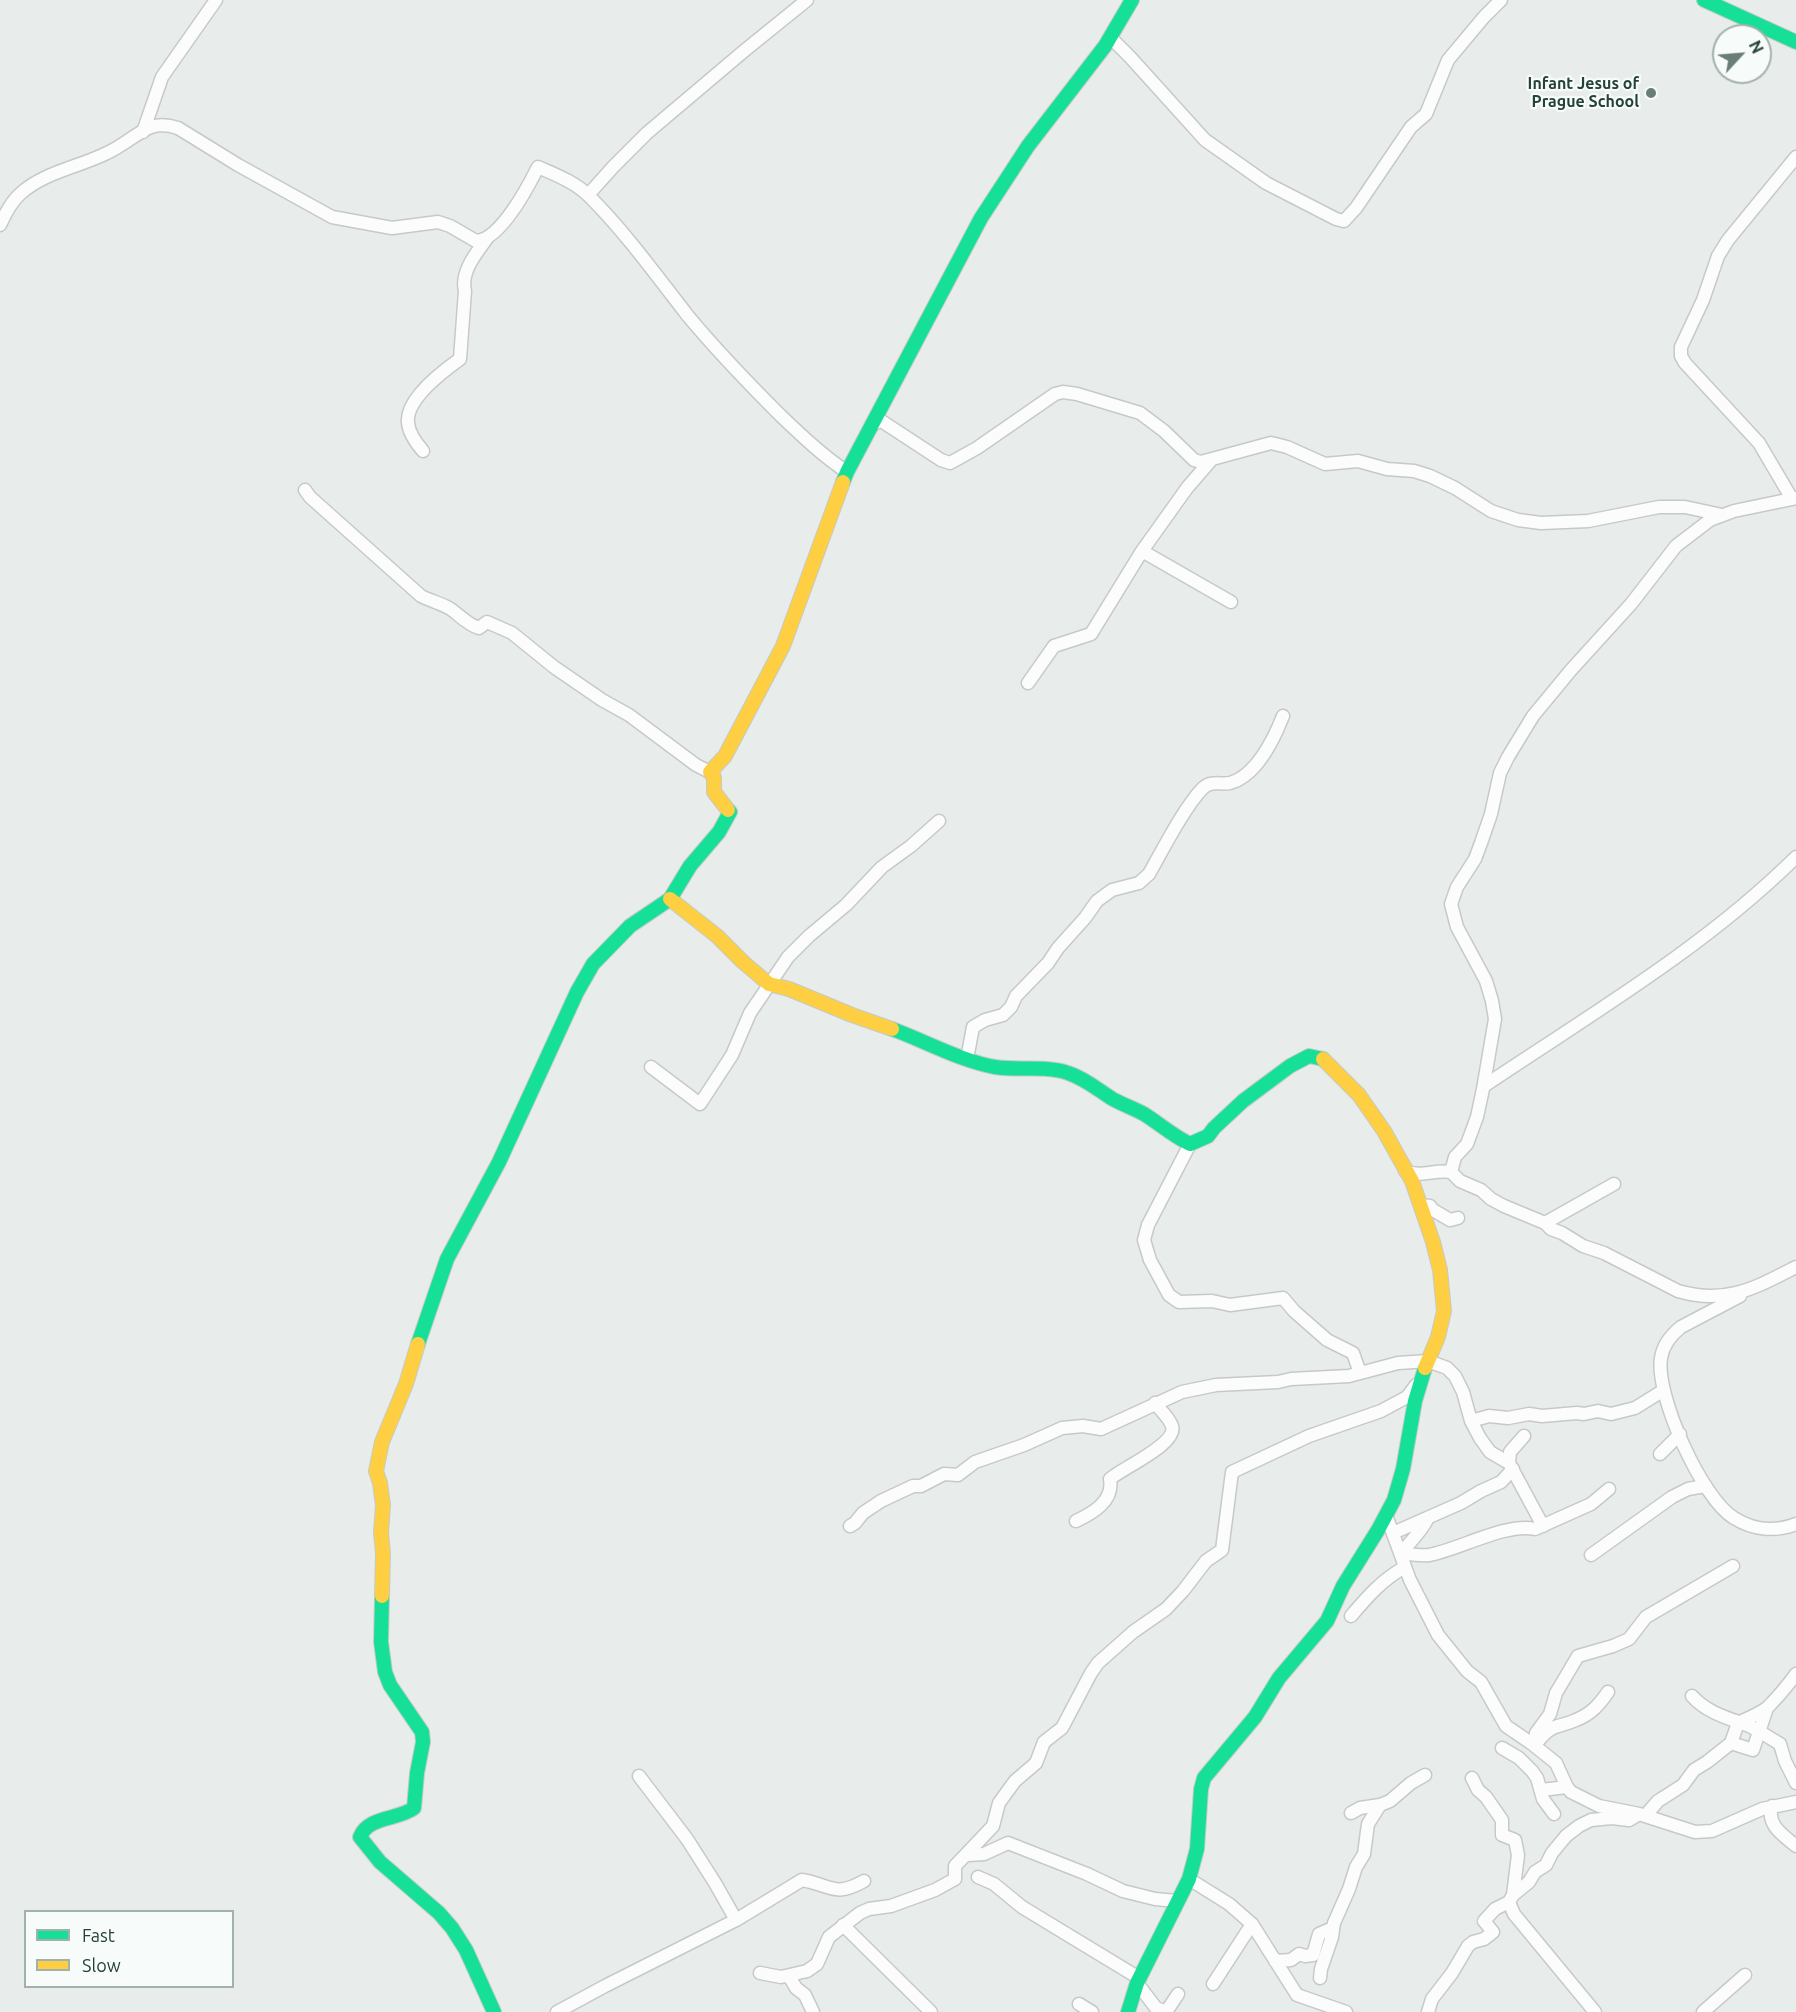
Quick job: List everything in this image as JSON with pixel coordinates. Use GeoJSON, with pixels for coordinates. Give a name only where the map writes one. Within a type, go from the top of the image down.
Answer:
{"type":"FeatureCollection","features":[{"type":"Feature","properties":{"kind":"street"},"geometry":{"type":"LineString","coordinates":[[143,132],[162,77],[178,51],[216,0]]}},
{"type":"Feature","properties":{"kind":"street"},"geometry":{"type":"LineString","coordinates":[[588,195],[646,133],[807,0]]}},
{"type":"Feature","properties":{"kind":"street"},"geometry":{"type":"LineString","coordinates":[[710,772],[725,756],[783,646],[847,472],[981,218],[1028,146],[1110,37],[1132,0]]}},
{"type":"Feature","properties":{"kind":"street"},"geometry":{"type":"LineString","coordinates":[[1110,37],[1205,140],[1266,183],[1344,221],[1356,208],[1411,127],[1426,114],[1448,60],[1501,0]]}},
{"type":"Feature","properties":{"kind":"street"},"geometry":{"type":"LineString","coordinates":[[1704,0],[1796,42]]}},
{"type":"Feature","properties":{"kind":"street"},"geometry":{"type":"LineString","coordinates":[[0,225],[3,215],[20,193],[59,172],[109,153],[159,125],[178,128],[238,165],[338,219],[400,228],[438,222],[476,241],[483,240],[509,216],[538,167],[557,174],[588,195],[648,263],[689,317],[721,354],[793,426],[833,463],[847,472]]}},
{"type":"Feature","properties":{"kind":"street"},"geometry":{"type":"LineString","coordinates":[[1451,1172],[1455,1157],[1465,1149],[1473,1131],[1484,1086],[1494,1013],[1486,981],[1457,927],[1451,904],[1457,886],[1475,859],[1481,843],[1491,814],[1500,773],[1518,738],[1533,716],[1631,604],[1676,546],[1710,520],[1722,515],[1794,499],[1759,443],[1685,363],[1680,352],[1703,300],[1718,256],[1728,240],[1796,158]]}},
{"type":"Feature","properties":{"kind":"street"},"geometry":{"type":"LineString","coordinates":[[423,451],[413,439],[407,423],[409,411],[429,385],[460,359],[465,291],[463,282],[473,256],[489,235]]}},
{"type":"Feature","properties":{"kind":"street"},"geometry":{"type":"LineString","coordinates":[[872,425],[883,422],[941,460],[950,463],[1055,394],[1063,392],[1086,396],[1140,412],[1194,460],[1202,462],[1214,455],[1230,455],[1263,444],[1278,444],[1325,464],[1358,461],[1387,469],[1414,471],[1455,488],[1491,511],[1518,520],[1541,523],[1588,521],[1648,508],[1665,507],[1684,507],[1722,515]]}},
{"type":"Feature","properties":{"kind":"street"},"geometry":{"type":"LineString","coordinates":[[1028,683],[1054,646],[1092,634],[1142,550],[1214,455]]}},
{"type":"Feature","properties":{"kind":"street"},"geometry":{"type":"LineString","coordinates":[[305,490],[422,596],[439,602],[470,625],[479,628],[487,622],[512,633],[554,667],[629,716],[696,765],[710,772],[714,777],[714,792],[730,812],[719,832],[690,866],[670,899],[630,926],[593,964],[577,992],[504,1153],[447,1259],[424,1322],[406,1384],[378,1456],[376,1471],[383,1505],[380,1629],[384,1666],[390,1685],[420,1727],[423,1742],[414,1808],[405,1814],[365,1827],[360,1837],[389,1870],[450,1925],[463,1945],[494,2012]]}},
{"type":"Feature","properties":{"kind":"street"},"geometry":{"type":"LineString","coordinates":[[1142,550],[1231,602]]}},
{"type":"Feature","properties":{"kind":"street"},"geometry":{"type":"LineString","coordinates":[[967,1059],[974,1027],[985,1020],[1004,1016],[1016,996],[1048,963],[1097,901],[1112,890],[1139,883],[1149,874],[1191,803],[1211,783],[1229,783],[1252,770],[1277,731],[1283,716]]}},
{"type":"Feature","properties":{"kind":"street"},"geometry":{"type":"LineString","coordinates":[[651,1067],[700,1104],[732,1055],[750,1013],[788,957],[846,905],[882,867],[911,846],[939,821]]}},
{"type":"Feature","properties":{"kind":"street"},"geometry":{"type":"LineString","coordinates":[[1484,1086],[1650,976],[1744,905],[1796,857]]}},
{"type":"Feature","properties":{"kind":"street"},"geometry":{"type":"LineString","coordinates":[[670,899],[717,936],[743,962],[770,984],[789,989],[852,1016],[909,1035],[967,1059],[995,1067],[1027,1070],[1052,1069],[1068,1073],[1087,1081],[1190,1144]]}},
{"type":"Feature","properties":{"kind":"street"},"geometry":{"type":"LineString","coordinates":[[1128,2012],[1138,1981],[1189,1879],[1197,1849],[1201,1789],[1204,1778],[1255,1718],[1279,1678],[1327,1621],[1343,1586],[1386,1515],[1400,1485],[1415,1401],[1442,1324],[1444,1298],[1436,1251],[1412,1181],[1404,1171],[1384,1131],[1359,1095],[1323,1059],[1309,1056],[1242,1101],[1208,1136],[1190,1144],[1148,1225],[1143,1240],[1150,1260],[1168,1295],[1179,1302],[1212,1301],[1230,1305],[1283,1298],[1294,1311],[1327,1340],[1353,1353],[1360,1373]]}},
{"type":"Feature","properties":{"kind":"street"},"geometry":{"type":"LineString","coordinates":[[1404,1171],[1413,1175],[1451,1172],[1460,1181],[1480,1190],[1491,1199],[1678,1291],[1702,1296],[1731,1296],[1749,1290]]}},
{"type":"Feature","properties":{"kind":"street"},"geometry":{"type":"LineString","coordinates":[[1545,1224],[1614,1184]]}},
{"type":"Feature","properties":{"kind":"street"},"geometry":{"type":"LineString","coordinates":[[1421,1205],[1430,1206],[1450,1220],[1458,1218]]}},
{"type":"Feature","properties":{"kind":"street"},"geometry":{"type":"LineString","coordinates":[[1796,1267],[1749,1290],[1674,1333],[1667,1341],[1661,1358],[1664,1390],[1680,1434],[1712,1497],[1723,1510],[1745,1524],[1774,1530],[1796,1524]]}},
{"type":"Feature","properties":{"kind":"street"},"geometry":{"type":"LineString","coordinates":[[850,1526],[881,1502],[913,1486],[921,1486],[944,1474],[958,1474],[975,1462],[1024,1445],[1062,1428],[1083,1426],[1101,1429],[1182,1392],[1216,1385],[1349,1376],[1398,1363],[1428,1361],[1447,1368],[1455,1376],[1463,1392],[1471,1421],[1490,1452],[1511,1466]]}},
{"type":"Feature","properties":{"kind":"street"},"geometry":{"type":"LineString","coordinates":[[760,1973],[781,1977],[807,1971],[817,1964],[829,1937],[843,1925],[869,1909],[891,1906],[935,1890],[955,1879],[956,1866],[993,1826],[999,1803],[1015,1781],[1036,1763],[1044,1742],[1062,1728],[1090,1673],[1098,1663],[1133,1632],[1166,1609],[1206,1561],[1222,1550],[1232,1472],[1309,1436],[1381,1410],[1407,1396],[1421,1379]]}},
{"type":"Feature","properties":{"kind":"street"},"geometry":{"type":"LineString","coordinates":[[1471,1421],[1490,1416],[1508,1418],[1529,1414],[1542,1416],[1598,1411],[1611,1414],[1635,1408],[1664,1390]]}},
{"type":"Feature","properties":{"kind":"street"},"geometry":{"type":"LineString","coordinates":[[1076,1521],[1096,1510],[1106,1499],[1111,1491],[1110,1479],[1144,1458],[1168,1439],[1172,1433],[1172,1426],[1155,1403]]}},
{"type":"Feature","properties":{"kind":"street"},"geometry":{"type":"LineString","coordinates":[[1660,1454],[1680,1434]]}},
{"type":"Feature","properties":{"kind":"street"},"geometry":{"type":"LineString","coordinates":[[1524,1436],[1510,1452],[1511,1466],[1543,1527]]}},
{"type":"Feature","properties":{"kind":"street"},"geometry":{"type":"LineString","coordinates":[[1393,1533],[1461,1503],[1501,1482],[1511,1466]]}},
{"type":"Feature","properties":{"kind":"street"},"geometry":{"type":"LineString","coordinates":[[1591,1555],[1672,1497],[1688,1489],[1705,1486]]}},
{"type":"Feature","properties":{"kind":"street"},"geometry":{"type":"LineString","coordinates":[[1401,1553],[1428,1555],[1470,1541],[1525,1527],[1535,1529],[1543,1527],[1591,1504],[1609,1489]]}},
{"type":"Feature","properties":{"kind":"street"},"geometry":{"type":"LineString","coordinates":[[1386,1515],[1405,1567],[1438,1635],[1467,1671],[1481,1682],[1506,1726],[1535,1745],[1556,1763],[1567,1787],[1578,1796],[1599,1806],[1642,1815],[1695,1832],[1712,1831],[1772,1806],[1796,1802]]}},
{"type":"Feature","properties":{"kind":"street"},"geometry":{"type":"LineString","coordinates":[[1401,1553],[1416,1537],[1428,1518]]}},
{"type":"Feature","properties":{"kind":"street"},"geometry":{"type":"LineString","coordinates":[[1535,1745],[1536,1733],[1550,1714],[1556,1693],[1578,1656],[1629,1640],[1646,1617],[1733,1566]]}},
{"type":"Feature","properties":{"kind":"street"},"geometry":{"type":"LineString","coordinates":[[1351,1616],[1375,1588],[1405,1567]]}},
{"type":"Feature","properties":{"kind":"street"},"geometry":{"type":"LineString","coordinates":[[1428,2012],[1432,1999],[1468,1946],[1493,1932],[1484,1921],[1488,1915],[1511,1898],[1529,1882],[1535,1872],[1546,1865],[1552,1853],[1566,1836],[1591,1820],[1612,1818],[1629,1820],[1642,1815],[1658,1801],[1683,1785],[1694,1770],[1731,1743],[1738,1723],[1767,1708],[1791,1683],[1796,1674]]}},
{"type":"Feature","properties":{"kind":"street"},"geometry":{"type":"LineString","coordinates":[[1535,1745],[1548,1730],[1559,1724],[1575,1721],[1595,1709],[1608,1692]]}},
{"type":"Feature","properties":{"kind":"street"},"geometry":{"type":"LineString","coordinates":[[1692,1696],[1709,1710],[1748,1726],[1780,1744],[1785,1761],[1796,1783]]}},
{"type":"Feature","properties":{"kind":"street"},"geometry":{"type":"LineString","coordinates":[[1731,1743],[1753,1750],[1767,1708]]}},
{"type":"Feature","properties":{"kind":"street"},"geometry":{"type":"LineString","coordinates":[[1502,1748],[1519,1758],[1532,1771],[1544,1799],[1554,1814]]}},
{"type":"Feature","properties":{"kind":"street"},"geometry":{"type":"LineString","coordinates":[[1351,1812],[1390,1801],[1411,1783],[1425,1775]]}},
{"type":"Feature","properties":{"kind":"street"},"geometry":{"type":"LineString","coordinates":[[639,1776],[687,1839],[736,1920]]}},
{"type":"Feature","properties":{"kind":"street"},"geometry":{"type":"LineString","coordinates":[[1472,1778],[1478,1790],[1486,1797],[1502,1820],[1502,1835],[1515,1840],[1517,1863],[1511,1898],[1514,1914],[1595,2012]]}},
{"type":"Feature","properties":{"kind":"street"},"geometry":{"type":"LineString","coordinates":[[1541,1790],[1567,1787]]}},
{"type":"Feature","properties":{"kind":"street"},"geometry":{"type":"LineString","coordinates":[[1320,1978],[1333,1928],[1356,1867],[1364,1854],[1368,1824],[1380,1805]]}},
{"type":"Feature","properties":{"kind":"street"},"geometry":{"type":"LineString","coordinates":[[1772,1806],[1771,1822],[1796,1846]]}},
{"type":"Feature","properties":{"kind":"street"},"geometry":{"type":"LineString","coordinates":[[968,1855],[984,1854],[1008,1843],[1087,1874],[1123,1891],[1155,1899],[1177,1900]]}},
{"type":"Feature","properties":{"kind":"street"},"geometry":{"type":"LineString","coordinates":[[978,1877],[994,1884],[1022,1907],[1138,1981],[1156,2008],[1166,2012],[1178,1994]]}},
{"type":"Feature","properties":{"kind":"street"},"geometry":{"type":"LineString","coordinates":[[1189,1879],[1229,1904],[1252,1924],[1297,1995],[1346,2012]]}},
{"type":"Feature","properties":{"kind":"street"},"geometry":{"type":"LineString","coordinates":[[557,2012],[736,1920],[802,1880],[837,1890],[850,1889],[864,1881]]}},
{"type":"Feature","properties":{"kind":"street"},"geometry":{"type":"LineString","coordinates":[[1213,1984],[1252,1924]]}},
{"type":"Feature","properties":{"kind":"street"},"geometry":{"type":"LineString","coordinates":[[843,1925],[931,2012]]}},
{"type":"Feature","properties":{"kind":"street"},"geometry":{"type":"LineString","coordinates":[[1275,1961],[1291,1960],[1299,1954],[1305,1956],[1313,1954],[1319,1934],[1333,1928]]}},
{"type":"Feature","properties":{"kind":"street"},"geometry":{"type":"LineString","coordinates":[[1702,2012],[1745,1975]]}},
{"type":"Feature","properties":{"kind":"street"},"geometry":{"type":"LineString","coordinates":[[789,1976],[796,1988],[805,1995],[813,2012]]}},
{"type":"Feature","properties":{"kind":"street"},"geometry":{"type":"LineString","coordinates":[[1079,2004],[1092,2012]]}},
{"type":"Feature","properties":{"kind":"traffic: fast"},"geometry":{"type":"LineString","coordinates":[[843,482],[981,218],[1028,146],[1105,46],[1132,0]]}},
{"type":"Feature","properties":{"kind":"traffic: fast"},"geometry":{"type":"LineString","coordinates":[[1704,0],[1796,42]]}},
{"type":"Feature","properties":{"kind":"traffic: fast"},"geometry":{"type":"LineString","coordinates":[[418,1344],[447,1259],[499,1162],[577,992],[593,964],[630,926],[670,899],[690,866],[719,832],[730,812],[728,810]]}},
{"type":"Feature","properties":{"kind":"traffic: fast"},"geometry":{"type":"LineString","coordinates":[[892,1029],[956,1056],[982,1064],[1004,1068],[1050,1069],[1074,1075],[1115,1100],[1144,1114],[1190,1144],[1208,1136],[1243,1101],[1290,1066],[1309,1056],[1323,1059]]}},
{"type":"Feature","properties":{"kind":"traffic: fast"},"geometry":{"type":"LineString","coordinates":[[1128,2012],[1137,1983],[1189,1879],[1197,1849],[1201,1789],[1204,1778],[1255,1717],[1279,1678],[1327,1621],[1343,1586],[1378,1530],[1394,1500],[1403,1469],[1415,1401],[1425,1368]]}},
{"type":"Feature","properties":{"kind":"traffic: fast"},"geometry":{"type":"LineString","coordinates":[[382,1596],[381,1642],[385,1672],[390,1685],[422,1732],[423,1742],[414,1808],[370,1825],[360,1837],[380,1862],[439,1913],[452,1928],[466,1950],[494,2012]]}},
{"type":"Feature","properties":{"kind":"traffic: slow"},"geometry":{"type":"LineString","coordinates":[[728,810],[714,792],[714,777],[710,772],[725,756],[783,646],[843,482]]}},
{"type":"Feature","properties":{"kind":"traffic: slow"},"geometry":{"type":"LineString","coordinates":[[670,899],[717,936],[769,984],[789,989],[892,1029]]}},
{"type":"Feature","properties":{"kind":"traffic: slow"},"geometry":{"type":"LineString","coordinates":[[1323,1059],[1359,1095],[1384,1131],[1412,1181],[1433,1242],[1440,1270],[1444,1311],[1438,1337],[1425,1368]]}},
{"type":"Feature","properties":{"kind":"traffic: slow"},"geometry":{"type":"LineString","coordinates":[[382,1596],[383,1505],[376,1471],[382,1442],[406,1384],[418,1344]]}},
{"type":"Feature","properties":{"kind":"place","name":"Infant Jesus of Prague School"},"geometry":{"type":"Point","coordinates":[1651,93]}}]}
